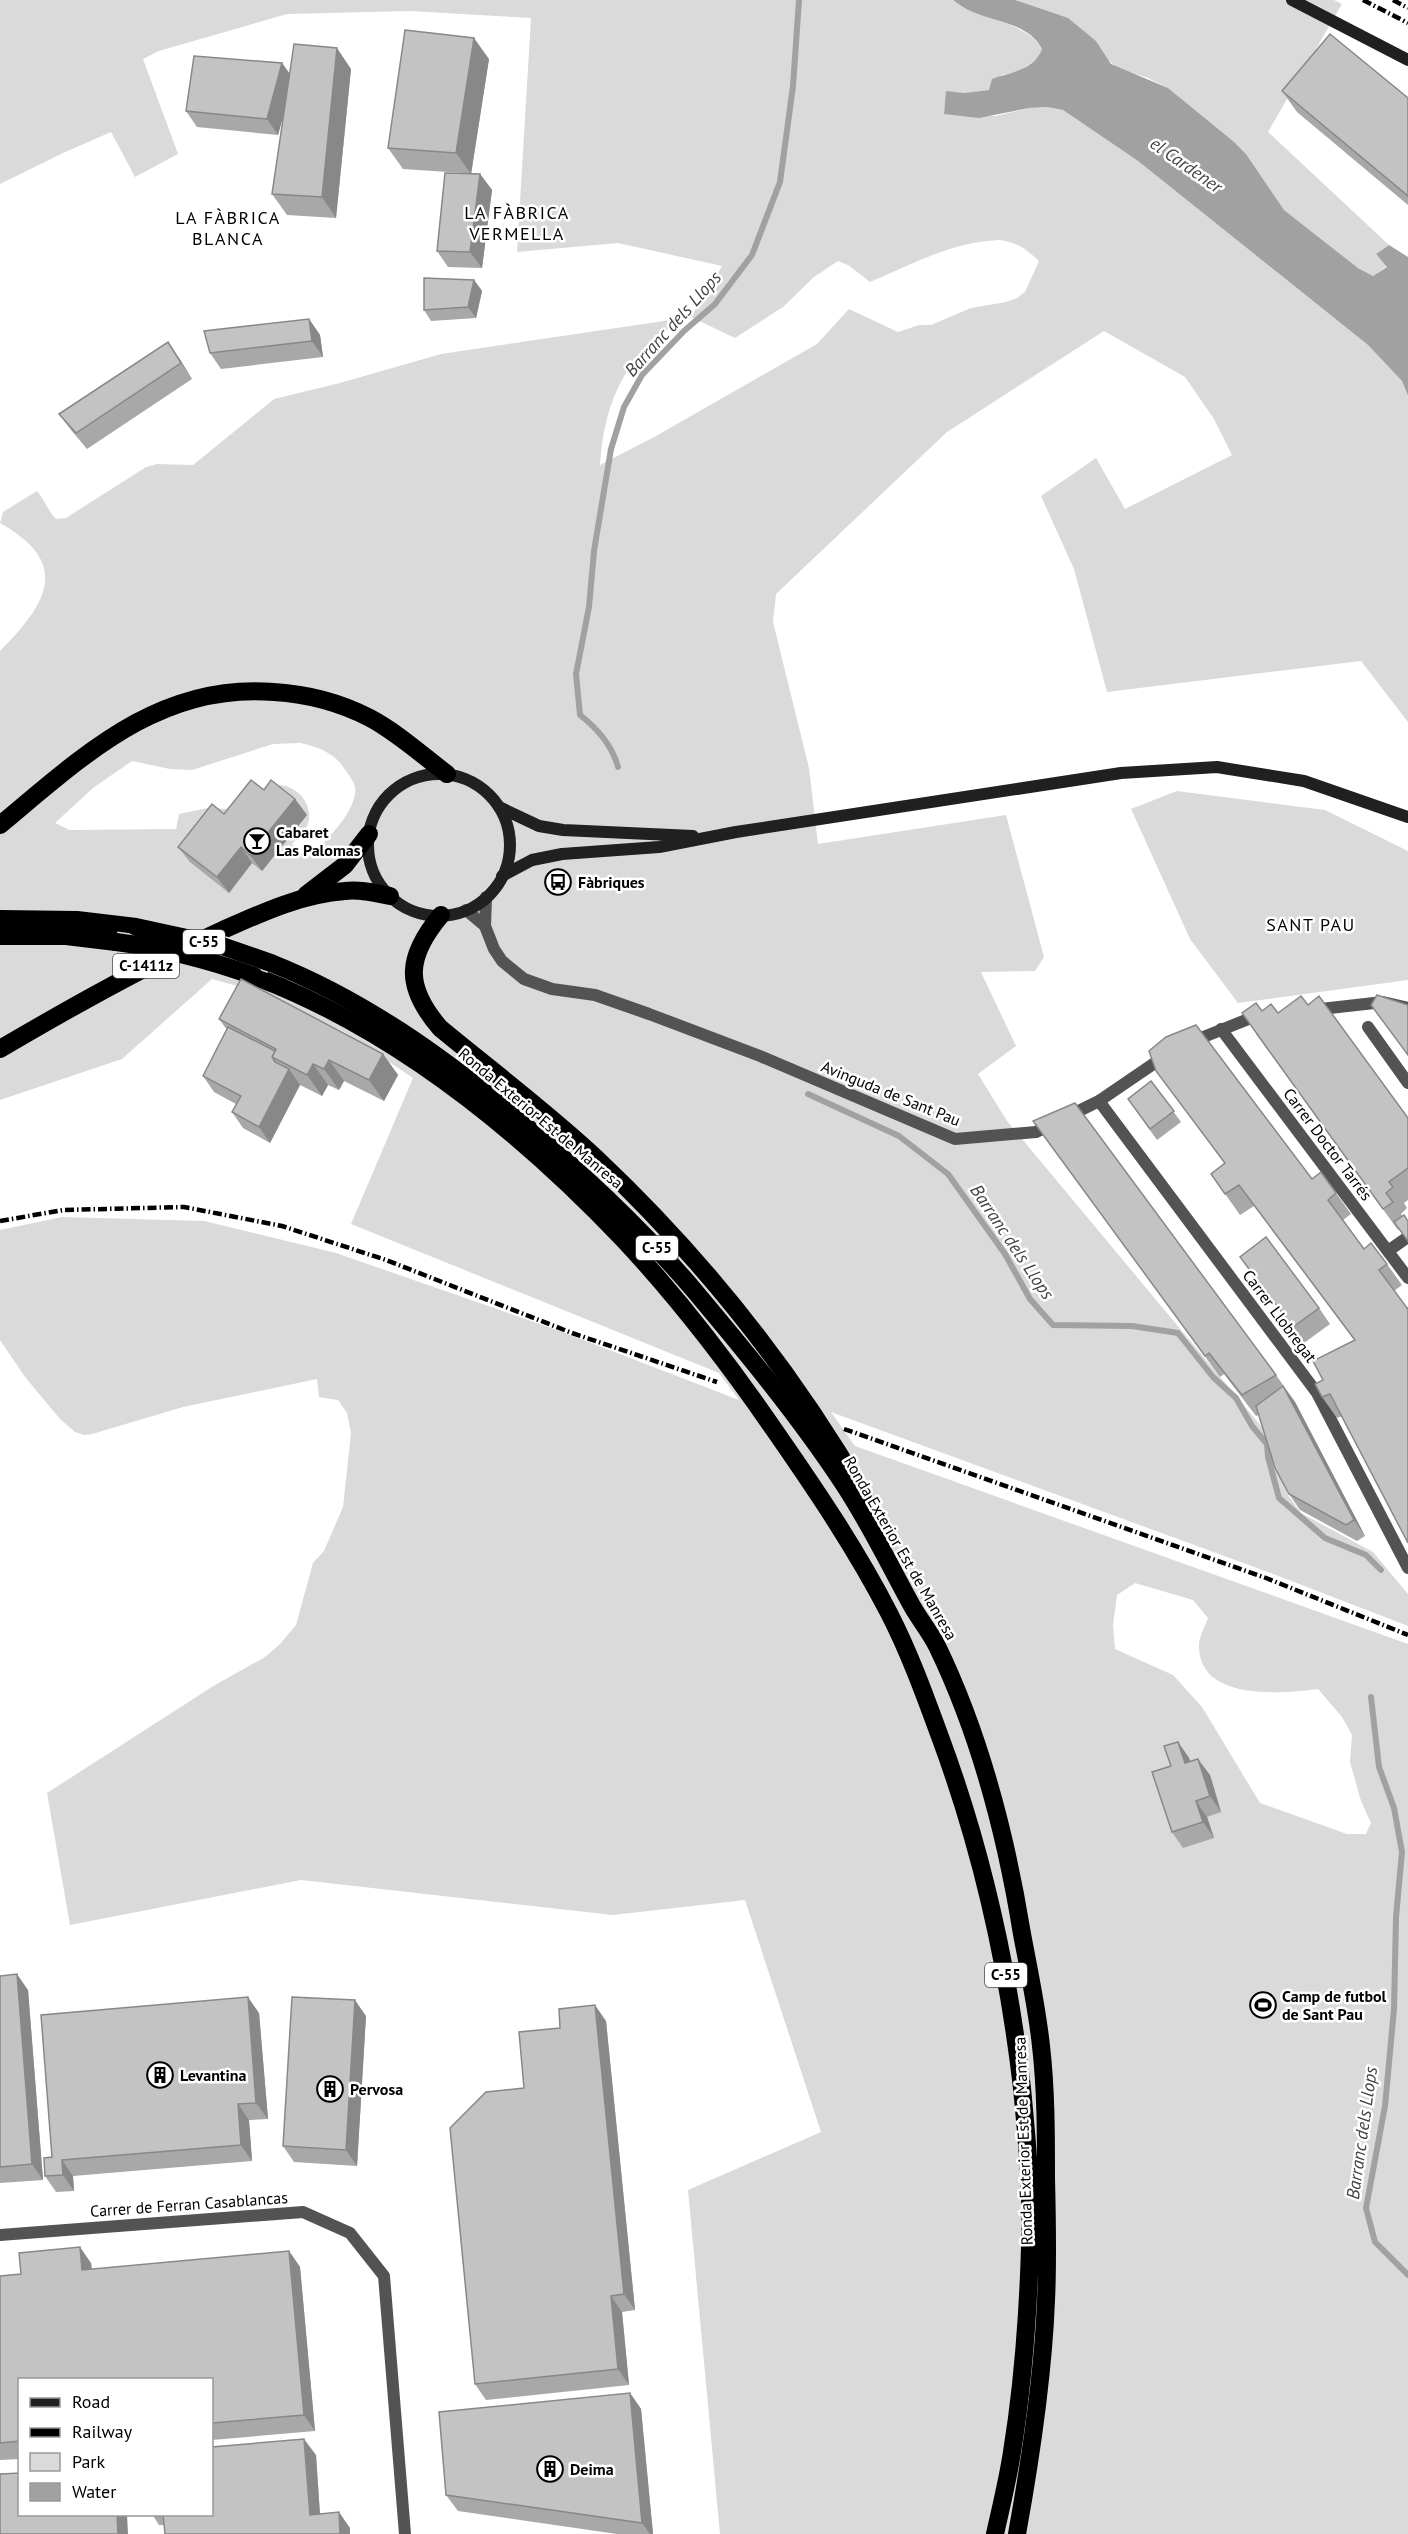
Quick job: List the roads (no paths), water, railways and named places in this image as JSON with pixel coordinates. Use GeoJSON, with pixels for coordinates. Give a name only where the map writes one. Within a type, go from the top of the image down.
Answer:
{"type":"FeatureCollection","features":[{"type":"Feature","properties":{"kind":"highway"},"geometry":{"type":"LineString","coordinates":[[0,825],[82,759],[151,714],[199,697],[229,691],[296,693],[354,711],[397,735],[447,774]]}},
{"type":"Feature","properties":{"kind":"highway"},"geometry":{"type":"LineString","coordinates":[[299,899],[345,865],[369,834]]}},
{"type":"Feature","properties":{"kind":"highway"},"geometry":{"type":"LineString","coordinates":[[299,899],[345,891],[390,896]]}},
{"type":"Feature","properties":{"kind":"highway","name":"C-1411z"},"geometry":{"type":"LineString","coordinates":[[0,1049],[162,957],[249,918],[299,899]]}},
{"type":"Feature","properties":{"kind":"highway"},"geometry":{"type":"LineString","coordinates":[[441,915],[422,941],[414,962],[413,982],[420,1002],[440,1028],[550,1118],[618,1179],[691,1255],[737,1310],[810,1408],[842,1457],[905,1569],[935,1641]]}},
{"type":"Feature","properties":{"kind":"highway","name":"Ronda Exterior Est de Manresa"},"geometry":{"type":"LineString","coordinates":[[0,919],[86,921],[136,927],[219,945],[306,977],[346,998],[416,1041],[503,1107],[587,1178],[624,1214],[700,1298],[809,1434],[870,1527],[914,1610],[935,1641],[969,1722],[990,1786],[1011,1864],[1041,2046],[1046,2142],[1046,2299],[1031,2455],[1017,2534]]}},
{"type":"Feature","properties":{"kind":"highway","name":"Ronda Exterior Est de Manresa"},"geometry":{"type":"LineString","coordinates":[[0,936],[66,936],[116,942],[161,948],[216,962],[292,991],[340,1014],[391,1045],[492,1117],[540,1156],[657,1275],[720,1351],[852,1544],[888,1612],[922,1686],[965,1807],[992,1906],[1014,2025],[1027,2138],[1031,2243],[1023,2359],[1012,2454],[995,2534]]}},
{"type":"Feature","properties":{"kind":"main road"},"geometry":{"type":"LineString","coordinates":[[1292,0],[1408,60]]}},
{"type":"Feature","properties":{"kind":"main road"},"geometry":{"type":"LineString","coordinates":[[502,876],[532,860],[562,854],[659,847],[706,837],[1121,773],[1217,767],[1304,781],[1408,817]]}},
{"type":"Feature","properties":{"kind":"main road"},"geometry":{"type":"LineString","coordinates":[[499,807],[510,841],[507,865],[502,876],[486,897],[466,910],[441,915],[414,910],[390,896],[372,867],[369,834],[379,808],[400,786],[427,775],[447,774],[477,785],[499,807],[539,826],[563,830],[706,837]]}},
{"type":"Feature","properties":{"kind":"street","name":"Avinguda de Sant Pau"},"geometry":{"type":"LineString","coordinates":[[485,926],[486,897]]}},
{"type":"Feature","properties":{"kind":"street","name":"Avinguda de Sant Pau"},"geometry":{"type":"LineString","coordinates":[[466,910],[485,926],[501,961],[524,979],[552,989],[595,995],[649,1014],[760,1056],[955,1139],[1036,1132],[1099,1101],[1178,1048],[1251,1018],[1273,1015]]}},
{"type":"Feature","properties":{"kind":"street"},"geometry":{"type":"LineString","coordinates":[[1296,1012],[1383,1002],[1408,1008]]}},
{"type":"Feature","properties":{"kind":"street"},"geometry":{"type":"LineString","coordinates":[[1368,1027],[1408,1083]]}},
{"type":"Feature","properties":{"kind":"street","name":"Carrer Doctor Tarrés"},"geometry":{"type":"LineString","coordinates":[[1221,1029],[1408,1278]]}},
{"type":"Feature","properties":{"kind":"street","name":"Carrer Llobregat"},"geometry":{"type":"LineString","coordinates":[[1099,1101],[1317,1393],[1408,1568]]}},
{"type":"Feature","properties":{"kind":"street"},"geometry":{"type":"LineString","coordinates":[[1388,1251],[1408,1237]]}},
{"type":"Feature","properties":{"kind":"street","name":"Carrer de Ferran Casablancas"},"geometry":{"type":"LineString","coordinates":[[0,2235],[303,2212],[350,2233],[384,2276],[405,2534]]}},
{"type":"Feature","properties":{"kind":"water","name":"el Cardener"},"geometry":{"type":"Polygon","coordinates":[[[953,0],[1015,0],[1068,18],[1096,41],[1111,64],[1168,88],[1234,142],[1246,154],[1284,210],[1358,268],[1373,276],[1387,267],[1376,254],[1389,245],[1408,257],[1408,396],[1402,381],[1368,345],[1138,161],[1063,110],[1047,107],[1029,108],[979,118],[944,114],[946,91],[964,93],[989,90],[992,79],[1027,66],[1033,62],[1042,49],[1037,41],[1021,29],[970,11],[953,0]]]}},
{"type":"Feature","properties":{"kind":"waterway","name":"Barranc dels Llops"},"geometry":{"type":"LineString","coordinates":[[618,767],[604,738],[580,715],[576,674],[589,607],[594,551],[611,449],[624,407],[642,375],[684,331],[715,304],[752,255],[780,182],[793,86],[799,0]]}},
{"type":"Feature","properties":{"kind":"waterway","name":"Barranc dels Llops"},"geometry":{"type":"LineString","coordinates":[[808,1094],[899,1136],[948,1174],[1005,1254],[1030,1299],[1053,1325],[1132,1326],[1178,1333],[1213,1377],[1236,1398],[1252,1426],[1267,1444],[1268,1457],[1279,1498],[1325,1538],[1366,1555],[1381,1570]]}},
{"type":"Feature","properties":{"kind":"waterway","name":"Barranc dels Llops"},"geometry":{"type":"LineString","coordinates":[[1371,1697],[1379,1767],[1394,1808],[1402,1852],[1396,1917],[1394,2009],[1385,2106],[1366,2208],[1375,2242],[1408,2275]]}},
{"type":"Feature","properties":{"kind":"railway"},"geometry":{"type":"LineString","coordinates":[[1363,0],[1408,23]]}},
{"type":"Feature","properties":{"kind":"railway"},"geometry":{"type":"LineString","coordinates":[[1393,0],[1408,8]]}},
{"type":"Feature","properties":{"kind":"railway"},"geometry":{"type":"LineString","coordinates":[[0,1221],[63,1210],[184,1207],[282,1226],[386,1260],[572,1333],[717,1382]]}},
{"type":"Feature","properties":{"kind":"railway"},"geometry":{"type":"LineString","coordinates":[[844,1429],[1266,1578],[1408,1635]]}},
{"type":"Feature","properties":{"kind":"place","name":"Cabaret Las Palomas"},"geometry":{"type":"Point","coordinates":[257,841]}},
{"type":"Feature","properties":{"kind":"place","name":"Fàbriques"},"geometry":{"type":"Point","coordinates":[558,882]}},
{"type":"Feature","properties":{"kind":"place","name":"Camp de futbol de Sant Pau"},"geometry":{"type":"Point","coordinates":[1263,2005]}},
{"type":"Feature","properties":{"kind":"place","name":"Levantina"},"geometry":{"type":"Point","coordinates":[160,2075]}},
{"type":"Feature","properties":{"kind":"place","name":"Pervosa"},"geometry":{"type":"Point","coordinates":[330,2089]}},
{"type":"Feature","properties":{"kind":"place","name":"Deima"},"geometry":{"type":"Point","coordinates":[550,2469]}},
{"type":"Feature","properties":{"kind":"district","name":"LA FÀBRICA VERMELLA"},"geometry":{"type":"Point","coordinates":[517,223]}},
{"type":"Feature","properties":{"kind":"district","name":"LA FÀBRICA BLANCA"},"geometry":{"type":"Point","coordinates":[228,228]}},
{"type":"Feature","properties":{"kind":"district","name":"SANT PAU"},"geometry":{"type":"Point","coordinates":[1311,925]}}]}
